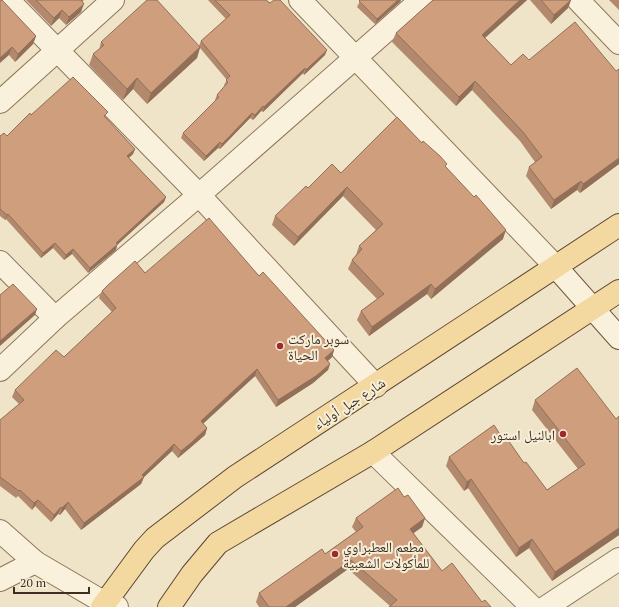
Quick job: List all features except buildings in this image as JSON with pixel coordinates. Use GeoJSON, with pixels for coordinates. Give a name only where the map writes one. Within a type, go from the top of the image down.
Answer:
{"type":"FeatureCollection","features":[{"type":"Feature","properties":{"kind":"main road","name":"شارع جبل أولياء"},"geometry":{"type":"LineString","coordinates":[[108,606],[144,550],[160,534],[235,477],[376,386],[619,225]]}},
{"type":"Feature","properties":{"kind":"main road"},"geometry":{"type":"LineString","coordinates":[[168,607],[192,574],[218,543],[373,452],[619,291]]}},
{"type":"Feature","properties":{"kind":"street"},"geometry":{"type":"LineString","coordinates":[[8,0],[200,194],[376,386]]}},
{"type":"Feature","properties":{"kind":"street"},"geometry":{"type":"LineString","coordinates":[[0,102],[113,0]]}},
{"type":"Feature","properties":{"kind":"street"},"geometry":{"type":"LineString","coordinates":[[300,0],[556,267],[619,338]]}},
{"type":"Feature","properties":{"kind":"street"},"geometry":{"type":"LineString","coordinates":[[0,370],[55,318],[200,194],[421,0]]}},
{"type":"Feature","properties":{"kind":"street"},"geometry":{"type":"LineString","coordinates":[[578,0],[619,43]]}},
{"type":"Feature","properties":{"kind":"street"},"geometry":{"type":"LineString","coordinates":[[0,262],[55,318]]}},
{"type":"Feature","properties":{"kind":"street"},"geometry":{"type":"LineString","coordinates":[[373,452],[532,607]]}},
{"type":"Feature","properties":{"kind":"street"},"geometry":{"type":"LineString","coordinates":[[0,531],[35,562],[108,606]]}},
{"type":"Feature","properties":{"kind":"street"},"geometry":{"type":"LineString","coordinates":[[546,607],[619,559]]}},
{"type":"Feature","properties":{"kind":"street"},"geometry":{"type":"LineString","coordinates":[[0,580],[35,562]]}},
{"type":"Feature","properties":{"kind":"place","name":"سوبر ماركت الحياة"},"geometry":{"type":"Point","coordinates":[280,346]}},
{"type":"Feature","properties":{"kind":"place","name":"ابالنيل استور"},"geometry":{"type":"Point","coordinates":[563,434]}},
{"type":"Feature","properties":{"kind":"place","name":"مطعم العطبراوي للمأكولات الشعبية"},"geometry":{"type":"Point","coordinates":[335,554]}}]}
